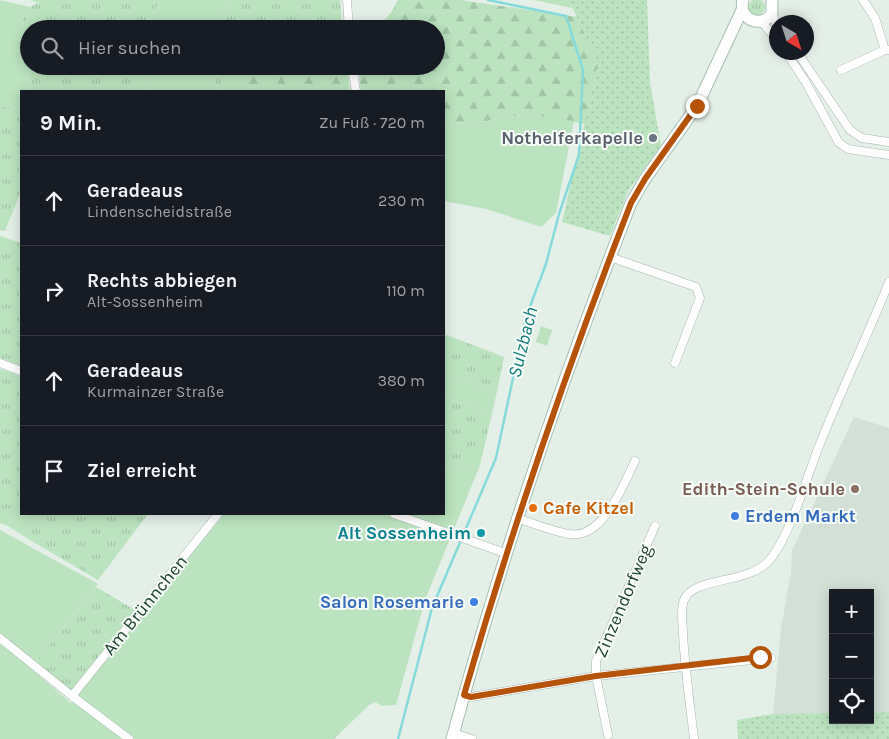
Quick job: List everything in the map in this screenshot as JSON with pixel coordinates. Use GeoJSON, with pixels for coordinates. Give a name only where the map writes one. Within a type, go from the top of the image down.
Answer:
{"type":"FeatureCollection","features":[{"type":"Feature","properties":{"kind":"main road"},"geometry":{"type":"LineString","coordinates":[[452,736],[516,518],[610,257],[636,192],[697,106],[733,30],[742,5],[756,21]]}},
{"type":"Feature","properties":{"kind":"main road"},"geometry":{"type":"LineString","coordinates":[[733,30],[756,21],[774,8]]}},
{"type":"Feature","properties":{"kind":"street"},"geometry":{"type":"LineString","coordinates":[[347,0],[348,20]]}},
{"type":"Feature","properties":{"kind":"street"},"geometry":{"type":"LineString","coordinates":[[841,70],[887,50],[875,18],[863,0]]}},
{"type":"Feature","properties":{"kind":"street"},"geometry":{"type":"LineString","coordinates":[[756,21],[769,33]]}},
{"type":"Feature","properties":{"kind":"street"},"geometry":{"type":"LineString","coordinates":[[791,60],[805,81],[833,135],[848,149],[888,156]]}},
{"type":"Feature","properties":{"kind":"street"},"geometry":{"type":"LineString","coordinates":[[802,60],[844,122],[862,138],[889,142]]}},
{"type":"Feature","properties":{"kind":"street"},"geometry":{"type":"LineString","coordinates":[[353,75],[356,90]]}},
{"type":"Feature","properties":{"kind":"street"},"geometry":{"type":"LineString","coordinates":[[805,81],[815,79]]}},
{"type":"Feature","properties":{"kind":"street"},"geometry":{"type":"LineString","coordinates":[[825,120],[826,115],[835,107]]}},
{"type":"Feature","properties":{"kind":"street"},"geometry":{"type":"LineString","coordinates":[[833,135],[844,122]]}},
{"type":"Feature","properties":{"kind":"street"},"geometry":{"type":"LineString","coordinates":[[610,257],[696,287],[700,298],[675,363]]}},
{"type":"Feature","properties":{"kind":"street"},"geometry":{"type":"LineString","coordinates":[[694,738],[684,665],[682,608],[685,599],[689,591],[700,586],[749,575],[762,568],[773,557],[789,524],[846,378],[889,282]]}},
{"type":"Feature","properties":{"kind":"street"},"geometry":{"type":"LineString","coordinates":[[0,363],[20,372]]}},
{"type":"Feature","properties":{"kind":"street"},"geometry":{"type":"LineString","coordinates":[[516,518],[570,534],[586,533],[597,525],[614,503],[635,461]]}},
{"type":"Feature","properties":{"kind":"street","name":"Am Brünnchen"},"geometry":{"type":"LineString","coordinates":[[72,696],[217,515]]}},
{"type":"Feature","properties":{"kind":"street"},"geometry":{"type":"LineString","coordinates":[[397,515],[456,534],[505,553]]}},
{"type":"Feature","properties":{"kind":"street","name":"Zinzendorfweg"},"geometry":{"type":"LineString","coordinates":[[596,676],[596,661],[654,526]]}},
{"type":"Feature","properties":{"kind":"street"},"geometry":{"type":"LineString","coordinates":[[0,638],[129,739]]}},
{"type":"Feature","properties":{"kind":"street"},"geometry":{"type":"LineString","coordinates":[[464,695],[471,697],[596,676],[684,665],[771,658]]}},
{"type":"Feature","properties":{"kind":"street"},"geometry":{"type":"LineString","coordinates":[[596,676],[608,735]]}},
{"type":"Feature","properties":{"kind":"street"},"geometry":{"type":"LineString","coordinates":[[452,736],[472,739]]}},
{"type":"Feature","properties":{"kind":"shaded area"},"geometry":{"type":"Polygon","coordinates":[[[854,417],[889,428],[889,712],[874,713],[874,589],[829,589],[829,713],[773,714],[781,629],[791,571],[792,551],[854,417]]]}},
{"type":"Feature","properties":{"kind":"green space"},"geometry":{"type":"Polygon","coordinates":[[[757,-1],[763,1],[765,7],[763,13],[757,15],[751,13],[749,7],[751,1],[757,-1]]]}},
{"type":"Feature","properties":{"kind":"green space"},"geometry":{"type":"Polygon","coordinates":[[[0,0],[30,7],[22,11],[23,20],[20,20],[20,75],[28,75],[30,90],[20,90],[20,110],[0,106],[0,0]]]}},
{"type":"Feature","properties":{"kind":"green space"},"geometry":{"type":"Polygon","coordinates":[[[31,0],[160,0],[150,20],[23,20],[22,11],[38,3],[31,0]]]}},
{"type":"Feature","properties":{"kind":"green space"},"geometry":{"type":"Polygon","coordinates":[[[160,0],[231,0],[217,20],[150,20],[160,0]]]}},
{"type":"Feature","properties":{"kind":"green space"},"geometry":{"type":"Polygon","coordinates":[[[231,0],[340,0],[341,20],[217,20],[231,0]]]}},
{"type":"Feature","properties":{"kind":"green space"},"geometry":{"type":"Polygon","coordinates":[[[398,0],[460,0],[578,17],[598,64],[585,124],[526,114],[475,123],[445,124],[445,90],[361,90],[359,75],[445,75],[445,20],[384,20],[398,0]]]}},
{"type":"Feature","properties":{"kind":"green space"},"geometry":{"type":"Polygon","coordinates":[[[534,0],[569,0],[572,8],[534,0]]]}},
{"type":"Feature","properties":{"kind":"green space"},"geometry":{"type":"Polygon","coordinates":[[[569,0],[647,0],[650,83],[661,145],[628,191],[610,236],[562,222],[598,64],[569,0]]]}},
{"type":"Feature","properties":{"kind":"green space"},"geometry":{"type":"Polygon","coordinates":[[[28,75],[149,75],[151,90],[30,90],[28,75]]]}},
{"type":"Feature","properties":{"kind":"green space"},"geometry":{"type":"Polygon","coordinates":[[[149,75],[215,75],[217,90],[151,90],[149,75]]]}},
{"type":"Feature","properties":{"kind":"green space"},"geometry":{"type":"Polygon","coordinates":[[[215,75],[242,75],[243,90],[217,90],[215,75]]]}},
{"type":"Feature","properties":{"kind":"green space"},"geometry":{"type":"Polygon","coordinates":[[[242,75],[348,75],[350,90],[243,90],[242,75]]]}},
{"type":"Feature","properties":{"kind":"green space"},"geometry":{"type":"Polygon","coordinates":[[[0,106],[20,110],[20,194],[5,231],[0,230],[0,106]]]}},
{"type":"Feature","properties":{"kind":"green space"},"geometry":{"type":"Polygon","coordinates":[[[526,114],[574,121],[556,213],[541,227],[486,209],[445,201],[445,124],[475,123],[526,114]]]}},
{"type":"Feature","properties":{"kind":"green space"},"geometry":{"type":"Polygon","coordinates":[[[0,236],[20,243],[20,366],[0,358],[0,236]]]}},
{"type":"Feature","properties":{"kind":"green space"},"geometry":{"type":"Polygon","coordinates":[[[541,326],[552,330],[547,346],[536,342],[541,326]]]}},
{"type":"Feature","properties":{"kind":"green space"},"geometry":{"type":"Polygon","coordinates":[[[445,334],[504,357],[497,391],[445,375],[445,334]]]}},
{"type":"Feature","properties":{"kind":"green space"},"geometry":{"type":"Polygon","coordinates":[[[0,369],[20,376],[20,508],[8,526],[0,523],[0,369]]]}},
{"type":"Feature","properties":{"kind":"green space"},"geometry":{"type":"Polygon","coordinates":[[[445,375],[497,391],[492,414],[445,397],[445,375]]]}},
{"type":"Feature","properties":{"kind":"green space"},"geometry":{"type":"Polygon","coordinates":[[[445,397],[492,414],[480,465],[454,470],[445,466],[445,397]]]}},
{"type":"Feature","properties":{"kind":"green space"},"geometry":{"type":"Polygon","coordinates":[[[480,465],[425,600],[396,705],[382,706],[375,702],[369,705],[334,739],[0,739],[0,642],[71,703],[223,515],[445,515],[445,466],[454,470],[480,465]]]}},
{"type":"Feature","properties":{"kind":"green space"},"geometry":{"type":"Polygon","coordinates":[[[20,508],[20,515],[39,515],[25,537],[8,526],[20,508]]]}},
{"type":"Feature","properties":{"kind":"green space"},"geometry":{"type":"Polygon","coordinates":[[[39,515],[147,515],[98,580],[25,537],[39,515]]]}},
{"type":"Feature","properties":{"kind":"green space"},"geometry":{"type":"Polygon","coordinates":[[[0,530],[98,584],[33,665],[0,638],[0,530]]]}},
{"type":"Feature","properties":{"kind":"green space"},"geometry":{"type":"Polygon","coordinates":[[[96,587],[135,610],[134,617],[72,692],[36,661],[96,587]]]}},
{"type":"Feature","properties":{"kind":"green space"},"geometry":{"type":"Polygon","coordinates":[[[889,712],[889,739],[738,739],[737,720],[773,714],[829,713],[829,724],[874,724],[874,713],[889,712]]]}},
{"type":"Feature","properties":{"kind":"waterway","name":"Sulzbach"},"geometry":{"type":"LineString","coordinates":[[398,739],[432,608],[496,458],[526,317],[546,264],[559,214],[579,155],[583,70],[566,16],[488,0]]}},
{"type":"Feature","properties":{"kind":"place","name":"Nothelferkapelle"},"geometry":{"type":"Point","coordinates":[653,138]}},
{"type":"Feature","properties":{"kind":"place","name":"Edith-Stein-Schule"},"geometry":{"type":"Point","coordinates":[855,489]}},
{"type":"Feature","properties":{"kind":"place","name":"Cafe Kitzel"},"geometry":{"type":"Point","coordinates":[533,508]}},
{"type":"Feature","properties":{"kind":"place","name":"Erdem Markt"},"geometry":{"type":"Point","coordinates":[735,516]}},
{"type":"Feature","properties":{"kind":"place","name":"Alt Sossenheim"},"geometry":{"type":"Point","coordinates":[481,533]}},
{"type":"Feature","properties":{"kind":"place","name":"Salon Rosemarie"},"geometry":{"type":"Point","coordinates":[474,602]}},
{"type":"Feature","properties":{"kind":"route"},"geometry":{"type":"LineString","coordinates":[[697,106],[636,192],[631,203],[562,384],[529,480],[505,553],[464,695],[471,697],[596,676],[760,657]]}}]}
